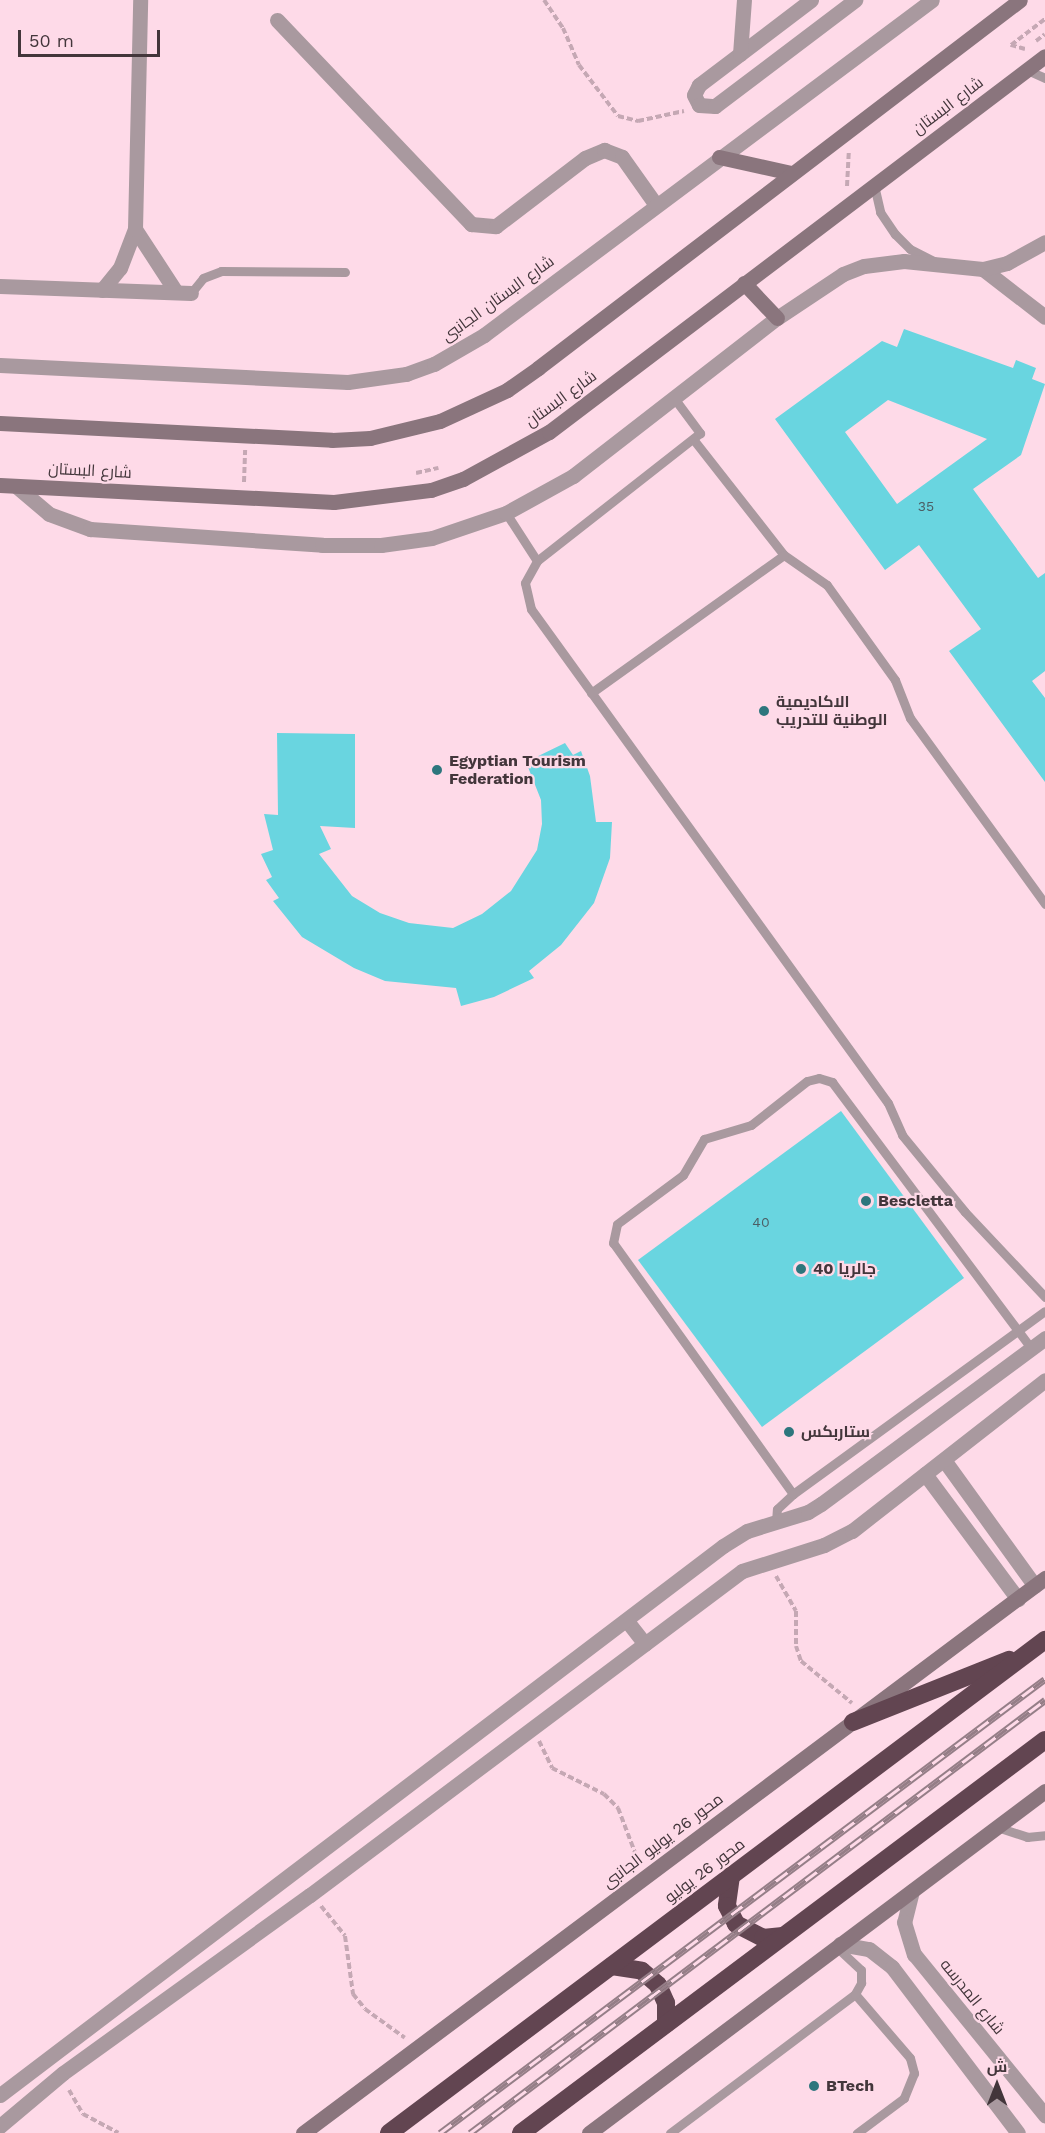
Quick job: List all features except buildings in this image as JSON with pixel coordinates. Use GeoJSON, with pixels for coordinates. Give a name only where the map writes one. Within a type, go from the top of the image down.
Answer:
{"type":"FeatureCollection","features":[{"type":"Feature","properties":{"kind":"highway","name":"محور 26 يوليو"},"geometry":{"type":"LineString","coordinates":[[389,2133],[1045,1640]]}},
{"type":"Feature","properties":{"kind":"highway"},"geometry":{"type":"LineString","coordinates":[[859,1717],[1030,1652]]}},
{"type":"Feature","properties":{"kind":"highway"},"geometry":{"type":"LineString","coordinates":[[521,2133],[1045,1740]]}},
{"type":"Feature","properties":{"kind":"highway"},"geometry":{"type":"LineString","coordinates":[[731,1876],[727,1906],[736,1924],[763,1938],[783,1936]]}},
{"type":"Feature","properties":{"kind":"highway"},"geometry":{"type":"LineString","coordinates":[[612,1966],[642,1971],[658,1984],[666,2003],[666,2024]]}},
{"type":"Feature","properties":{"kind":"street"},"geometry":{"type":"LineString","coordinates":[[102,290],[120,268],[135,229],[140,0]]}},
{"type":"Feature","properties":{"kind":"street"},"geometry":{"type":"LineString","coordinates":[[740,54],[744,0]]}},
{"type":"Feature","properties":{"kind":"street"},"geometry":{"type":"LineString","coordinates":[[811,0],[696,89],[699,105],[715,106],[855,0]]}},
{"type":"Feature","properties":{"kind":"street","name":"شارع البستان الجانبى"},"geometry":{"type":"LineString","coordinates":[[0,365],[348,382],[406,374],[442,360],[484,335],[719,157],[932,0]]}},
{"type":"Feature","properties":{"kind":"street"},"geometry":{"type":"LineString","coordinates":[[0,423],[332,440],[370,438],[440,421],[507,390],[538,368],[1020,0]]}},
{"type":"Feature","properties":{"kind":"street"},"geometry":{"type":"LineString","coordinates":[[277,20],[471,224],[496,226],[585,158],[604,150],[622,157],[656,205]]}},
{"type":"Feature","properties":{"kind":"street","name":"شارع البستان"},"geometry":{"type":"LineString","coordinates":[[0,485],[244,491],[367,500],[431,490],[463,479],[549,432],[1045,56]]}},
{"type":"Feature","properties":{"kind":"street"},"geometry":{"type":"LineString","coordinates":[[719,157],[791,173]]}},
{"type":"Feature","properties":{"kind":"street"},"geometry":{"type":"LineString","coordinates":[[135,229],[184,292]]}},
{"type":"Feature","properties":{"kind":"street"},"geometry":{"type":"LineString","coordinates":[[16,486],[49,514],[90,529],[322,545],[381,545],[432,538],[506,513],[580,471],[777,318],[843,274],[864,266],[904,261],[983,269],[1007,263],[1045,242]]}},
{"type":"Feature","properties":{"kind":"street"},"geometry":{"type":"LineString","coordinates":[[983,269],[1045,317]]}},
{"type":"Feature","properties":{"kind":"street"},"geometry":{"type":"LineString","coordinates":[[744,283],[777,318]]}},
{"type":"Feature","properties":{"kind":"street"},"geometry":{"type":"LineString","coordinates":[[0,286],[184,292]]}},
{"type":"Feature","properties":{"kind":"street"},"geometry":{"type":"LineString","coordinates":[[0,2095],[737,1536],[821,1504],[1045,1338]]}},
{"type":"Feature","properties":{"kind":"street"},"geometry":{"type":"LineString","coordinates":[[0,2126],[63,2073],[310,1895],[742,1571],[762,1562],[838,1539],[944,1460],[1045,1380]]}},
{"type":"Feature","properties":{"kind":"street"},"geometry":{"type":"LineString","coordinates":[[944,1460],[1040,1582]]}},
{"type":"Feature","properties":{"kind":"street"},"geometry":{"type":"LineString","coordinates":[[925,1474],[1018,1599]]}},
{"type":"Feature","properties":{"kind":"street","name":"محور 26 يوليو الجانبى"},"geometry":{"type":"LineString","coordinates":[[303,2133],[1040,1582]]}},
{"type":"Feature","properties":{"kind":"street"},"geometry":{"type":"LineString","coordinates":[[627,1621],[645,1644]]}},
{"type":"Feature","properties":{"kind":"street"},"geometry":{"type":"LineString","coordinates":[[589,2133],[1045,1791]]}},
{"type":"Feature","properties":{"kind":"street","name":"شارع المدرسه"},"geometry":{"type":"LineString","coordinates":[[912,1891],[904,1922],[914,1954],[1045,2115]]}},
{"type":"Feature","properties":{"kind":"street"},"geometry":{"type":"LineString","coordinates":[[838,1945],[869,1949],[892,1966],[1018,2133]]}},
{"type":"Feature","properties":{"kind":"lane"},"geometry":{"type":"LineString","coordinates":[[1027,70],[1045,78]]}},
{"type":"Feature","properties":{"kind":"lane"},"geometry":{"type":"LineString","coordinates":[[874,185],[880,212],[895,234],[910,249],[945,265]]}},
{"type":"Feature","properties":{"kind":"lane"},"geometry":{"type":"LineString","coordinates":[[184,292],[203,279],[221,271],[345,272]]}},
{"type":"Feature","properties":{"kind":"lane"},"geometry":{"type":"LineString","coordinates":[[674,398],[700,428],[693,438],[529,569],[525,583],[531,609],[888,1103],[902,1135],[965,1212],[1045,1297]]}},
{"type":"Feature","properties":{"kind":"lane"},"geometry":{"type":"LineString","coordinates":[[693,438],[784,555],[827,585],[895,680],[910,718],[1045,904]]}},
{"type":"Feature","properties":{"kind":"lane"},"geometry":{"type":"LineString","coordinates":[[506,513],[537,561]]}},
{"type":"Feature","properties":{"kind":"lane"},"geometry":{"type":"LineString","coordinates":[[591,693],[784,555]]}},
{"type":"Feature","properties":{"kind":"lane"},"geometry":{"type":"LineString","coordinates":[[793,1494],[613,1243],[617,1224],[683,1175],[704,1139],[751,1125],[807,1082],[819,1078],[832,1082],[1031,1348]]}},
{"type":"Feature","properties":{"kind":"lane"},"geometry":{"type":"LineString","coordinates":[[776,1522],[777,1509],[793,1494],[1045,1311]]}},
{"type":"Feature","properties":{"kind":"lane"},"geometry":{"type":"LineString","coordinates":[[997,1827],[1027,1837],[1045,1835]]}},
{"type":"Feature","properties":{"kind":"lane"},"geometry":{"type":"LineString","coordinates":[[670,2133],[855,1994],[861,1983],[861,1970],[838,1945]]}},
{"type":"Feature","properties":{"kind":"lane"},"geometry":{"type":"LineString","coordinates":[[855,1994],[910,2058],[915,2073],[904,2098],[857,2133]]}},
{"type":"Feature","properties":{"kind":"path"},"geometry":{"type":"LineString","coordinates":[[544,0],[563,28],[579,65],[618,116],[638,121],[699,105]]}},
{"type":"Feature","properties":{"kind":"path"},"geometry":{"type":"LineString","coordinates":[[1045,19],[1011,45],[1024,50],[1045,34]]}},
{"type":"Feature","properties":{"kind":"path"},"geometry":{"type":"LineString","coordinates":[[839,193],[847,187],[850,149],[840,156]]}},
{"type":"Feature","properties":{"kind":"path"},"geometry":{"type":"LineString","coordinates":[[244,491],[245,436]]}},
{"type":"Feature","properties":{"kind":"path"},"geometry":{"type":"LineString","coordinates":[[233,451],[255,452]]}},
{"type":"Feature","properties":{"kind":"path"},"geometry":{"type":"LineString","coordinates":[[411,475],[441,467]]}},
{"type":"Feature","properties":{"kind":"path"},"geometry":{"type":"LineString","coordinates":[[232,484],[244,491]]}},
{"type":"Feature","properties":{"kind":"path"},"geometry":{"type":"LineString","coordinates":[[244,491],[254,484]]}},
{"type":"Feature","properties":{"kind":"path"},"geometry":{"type":"LineString","coordinates":[[762,1562],[789,1593],[796,1611],[796,1646],[801,1661],[859,1717]]}},
{"type":"Feature","properties":{"kind":"path"},"geometry":{"type":"LineString","coordinates":[[534,1729],[552,1768],[604,1794],[618,1808],[644,1878]]}},
{"type":"Feature","properties":{"kind":"path"},"geometry":{"type":"LineString","coordinates":[[310,1895],[333,1918],[345,1936],[353,1994],[365,2009],[418,2047]]}},
{"type":"Feature","properties":{"kind":"path"},"geometry":{"type":"LineString","coordinates":[[63,2073],[83,2114],[118,2133]]}},
{"type":"Feature","properties":{"kind":"railway"},"geometry":{"type":"LineString","coordinates":[[440,2133],[1045,1679]]}},
{"type":"Feature","properties":{"kind":"railway"},"geometry":{"type":"LineString","coordinates":[[470,2133],[1045,1700]]}},
{"type":"Feature","properties":{"kind":"place","name":"الاكاديمية الوطنية للتدريب"},"geometry":{"type":"Point","coordinates":[764,711]}},
{"type":"Feature","properties":{"kind":"place","name":"Egyptian Tourism Federation"},"geometry":{"type":"Point","coordinates":[437,770]}},
{"type":"Feature","properties":{"kind":"place","name":"Bescletta"},"geometry":{"type":"Point","coordinates":[866,1201]}},
{"type":"Feature","properties":{"kind":"place","name":"جالريا 40"},"geometry":{"type":"Point","coordinates":[801,1269]}},
{"type":"Feature","properties":{"kind":"place","name":"ستاربكس"},"geometry":{"type":"Point","coordinates":[789,1432]}},
{"type":"Feature","properties":{"kind":"place","name":"BTech"},"geometry":{"type":"Point","coordinates":[814,2086]}}]}
